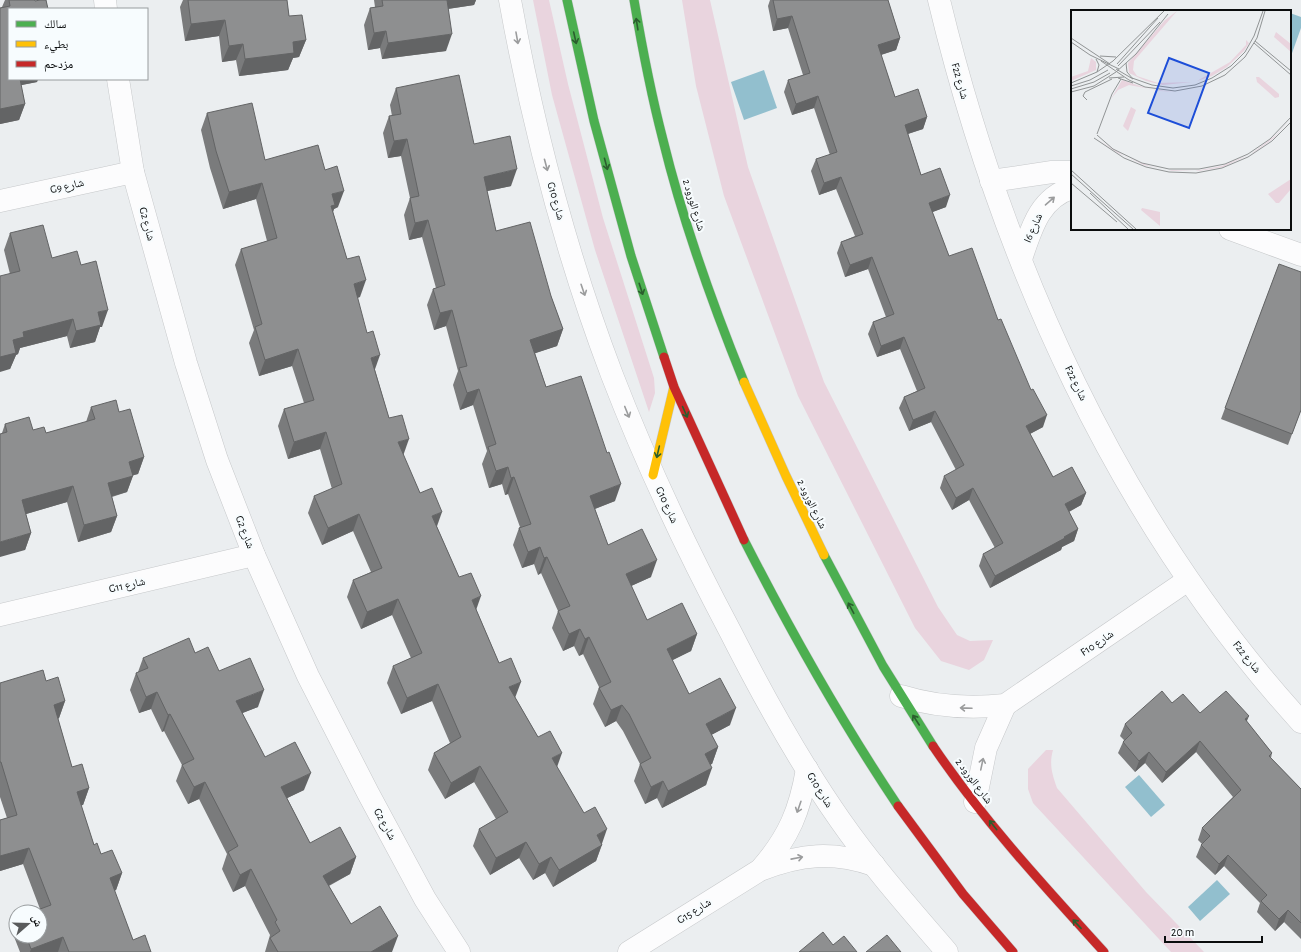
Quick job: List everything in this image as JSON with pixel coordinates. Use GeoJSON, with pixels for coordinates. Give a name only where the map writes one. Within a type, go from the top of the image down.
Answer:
{"type":"FeatureCollection","features":[{"type":"Feature","properties":{"kind":"street","name":"G10 شارع"},"geometry":{"type":"LineString","coordinates":[[510,0],[520,58],[546,165],[576,270],[612,374],[653,475],[703,581],[757,684],[807,769],[841,822],[874,865],[947,952]]}},
{"type":"Feature","properties":{"kind":"street"},"geometry":{"type":"LineString","coordinates":[[567,0],[594,121],[630,256],[674,387],[728,508],[786,623],[863,754],[907,819],[963,894],[1013,952]]}},
{"type":"Feature","properties":{"kind":"street","name":"شارع الورود 2"},"geometry":{"type":"LineString","coordinates":[[634,0],[641,48],[662,138],[687,228],[717,316],[752,402],[790,487],[876,654],[938,753],[975,802],[1070,915],[1104,952]]}},
{"type":"Feature","properties":{"kind":"street","name":"F22 شارع"},"geometry":{"type":"LineString","coordinates":[[939,0],[970,117],[991,181],[1020,259],[1083,398],[1149,519],[1188,580],[1237,646],[1301,722]]}},
{"type":"Feature","properties":{"kind":"street","name":"G2 شارع"},"geometry":{"type":"LineString","coordinates":[[118,80],[134,172],[186,363],[217,460],[254,555],[308,676],[368,793],[426,899],[458,952]]}},
{"type":"Feature","properties":{"kind":"street","name":"G9 شارع"},"geometry":{"type":"LineString","coordinates":[[0,201],[134,172]]}},
{"type":"Feature","properties":{"kind":"street"},"geometry":{"type":"LineString","coordinates":[[991,181],[1052,172],[1071,172]]}},
{"type":"Feature","properties":{"kind":"street","name":"I6 شارع"},"geometry":{"type":"LineString","coordinates":[[1020,259],[1040,211],[1051,199],[1065,190],[1071,188]]}},
{"type":"Feature","properties":{"kind":"street"},"geometry":{"type":"LineString","coordinates":[[1233,230],[1301,255]]}},
{"type":"Feature","properties":{"kind":"street"},"geometry":{"type":"LineString","coordinates":[[653,475],[674,387]]}},
{"type":"Feature","properties":{"kind":"street","name":"G11 شارع"},"geometry":{"type":"LineString","coordinates":[[0,616],[254,555]]}},
{"type":"Feature","properties":{"kind":"street","name":"F10 شارع"},"geometry":{"type":"LineString","coordinates":[[901,696],[935,705],[956,708],[977,708],[1005,705],[1188,580]]}},
{"type":"Feature","properties":{"kind":"street"},"geometry":{"type":"LineString","coordinates":[[975,802],[986,748],[1005,705]]}},
{"type":"Feature","properties":{"kind":"street","name":"G15 شارع"},"geometry":{"type":"LineString","coordinates":[[760,870],[775,853],[787,834],[802,796],[807,769]]}},
{"type":"Feature","properties":{"kind":"street","name":"G15 شارع"},"geometry":{"type":"LineString","coordinates":[[629,952],[760,870],[781,862],[803,857],[828,856],[852,857],[874,865]]}},
{"type":"Feature","properties":{"kind":"shaded area"},"geometry":{"type":"Polygon","coordinates":[[[533,0],[549,0],[568,84],[603,218],[654,378],[655,393],[649,412],[595,250],[552,95],[533,0]]]}},
{"type":"Feature","properties":{"kind":"shaded area"},"geometry":{"type":"Polygon","coordinates":[[[682,0],[710,0],[748,167],[824,382],[938,607],[957,635],[970,641],[993,640],[984,660],[969,670],[941,661],[915,628],[798,396],[724,196],[696,86],[682,0]]]}},
{"type":"Feature","properties":{"kind":"shaded area"},"geometry":{"type":"Polygon","coordinates":[[[1046,750],[1053,750],[1051,760],[1057,788],[1146,892],[1204,952],[1171,952],[1033,803],[1028,789],[1028,769],[1046,750]]]}},
{"type":"Feature","properties":{"kind":"water"},"geometry":{"type":"Polygon","coordinates":[[[1291,13],[1301,17],[1301,28],[1291,56],[1291,13]]]}},
{"type":"Feature","properties":{"kind":"water"},"geometry":{"type":"Polygon","coordinates":[[[764,70],[777,108],[744,120],[731,82],[764,70]]]}},
{"type":"Feature","properties":{"kind":"water"},"geometry":{"type":"Polygon","coordinates":[[[1139,775],[1165,805],[1151,817],[1125,787],[1139,775]]]}},
{"type":"Feature","properties":{"kind":"water"},"geometry":{"type":"Polygon","coordinates":[[[1217,880],[1230,894],[1200,921],[1188,907],[1217,880]]]}},
{"type":"Feature","properties":{"kind":"building"},"geometry":{"type":"Polygon","coordinates":[[[9,0],[46,0],[48,8],[8,8],[8,80],[20,80],[25,104],[0,109],[0,8],[10,6],[9,0]]]}},
{"type":"Feature","properties":{"kind":"building"},"geometry":{"type":"Polygon","coordinates":[[[188,0],[287,0],[289,16],[302,15],[306,40],[293,42],[294,53],[245,59],[243,44],[229,46],[225,20],[191,24],[188,0]]]}},
{"type":"Feature","properties":{"kind":"building"},"geometry":{"type":"Polygon","coordinates":[[[382,0],[447,0],[452,34],[388,43],[386,31],[374,33],[370,8],[383,6],[382,0]]]}},
{"type":"Feature","properties":{"kind":"building"},"geometry":{"type":"Polygon","coordinates":[[[773,0],[888,0],[900,38],[878,45],[895,97],[918,89],[927,117],[905,125],[921,175],[940,168],[950,195],[929,203],[949,256],[972,248],[998,320],[1001,319],[1031,390],[1033,389],[1047,415],[1026,426],[1053,477],[1072,467],[1086,493],[1065,504],[1078,529],[1064,537],[1065,538],[995,576],[983,554],[1003,543],[973,488],[956,498],[944,476],[964,465],[935,411],[913,420],[904,397],[925,388],[904,337],[881,346],[873,322],[894,314],[872,257],[850,265],[841,242],[863,234],[841,177],[824,183],[816,159],[837,152],[818,96],[796,104],[788,80],[810,73],[792,16],[777,19],[773,0]]]}},
{"type":"Feature","properties":{"kind":"building"},"geometry":{"type":"Polygon","coordinates":[[[459,75],[474,144],[510,136],[517,169],[484,177],[496,231],[530,222],[551,296],[563,329],[530,340],[546,387],[581,376],[607,453],[609,452],[621,484],[590,496],[608,545],[642,529],[657,560],[626,574],[647,620],[682,603],[697,634],[667,649],[689,694],[720,678],[736,708],[706,724],[718,747],[705,754],[712,768],[668,791],[663,781],[651,787],[640,764],[651,758],[629,714],[622,705],[611,710],[599,688],[611,682],[589,637],[585,639],[580,629],[569,634],[558,611],[570,606],[547,557],[544,558],[540,547],[528,552],[519,528],[531,524],[514,477],[511,478],[508,467],[496,471],[488,447],[496,444],[479,389],[467,393],[459,368],[467,366],[452,310],[440,313],[433,289],[445,285],[428,220],[415,223],[410,198],[419,196],[407,139],[394,141],[389,116],[401,114],[396,88],[459,75]]]}},
{"type":"Feature","properties":{"kind":"building"},"geometry":{"type":"Polygon","coordinates":[[[252,103],[265,160],[318,145],[325,170],[337,166],[344,191],[332,194],[335,205],[331,206],[347,259],[359,256],[366,280],[354,284],[367,333],[373,331],[380,355],[371,358],[389,418],[402,415],[409,439],[398,442],[420,493],[432,488],[442,512],[432,516],[459,577],[471,573],[481,596],[472,600],[499,663],[511,658],[521,682],[509,687],[538,737],[550,731],[562,753],[552,758],[584,813],[595,807],[607,829],[597,835],[602,845],[559,870],[551,857],[539,864],[526,842],[496,858],[479,829],[508,812],[480,766],[451,783],[434,753],[461,737],[438,684],[407,698],[393,666],[422,653],[398,599],[367,612],[353,580],[382,568],[359,514],[328,528],[314,496],[342,484],[326,432],[294,442],[284,409],[314,400],[298,349],[265,360],[255,327],[262,324],[241,249],[277,238],[262,183],[229,192],[216,151],[207,113],[252,103]]]}},
{"type":"Feature","properties":{"kind":"building"},"geometry":{"type":"Polygon","coordinates":[[[43,225],[52,258],[77,251],[81,265],[96,261],[108,310],[98,312],[101,325],[76,331],[73,319],[23,332],[24,337],[13,340],[16,353],[0,357],[0,276],[20,271],[10,233],[43,225]]]}},
{"type":"Feature","properties":{"kind":"building"},"geometry":{"type":"Polygon","coordinates":[[[1279,264],[1301,272],[1301,410],[1292,434],[1225,408],[1279,264]]]}},
{"type":"Feature","properties":{"kind":"building"},"geometry":{"type":"Polygon","coordinates":[[[116,400],[119,412],[130,409],[144,457],[129,462],[133,476],[108,483],[117,516],[84,525],[73,486],[22,500],[31,533],[0,542],[0,434],[7,432],[5,424],[29,417],[33,430],[44,427],[46,433],[95,419],[91,407],[116,400]]]}},
{"type":"Feature","properties":{"kind":"building"},"geometry":{"type":"Polygon","coordinates":[[[189,638],[195,653],[208,647],[219,671],[250,658],[264,690],[236,701],[265,757],[295,742],[311,773],[281,787],[310,843],[340,827],[356,857],[323,876],[351,924],[380,906],[398,936],[371,952],[278,952],[270,938],[280,931],[275,922],[277,920],[251,869],[240,875],[228,852],[238,846],[205,782],[194,787],[182,765],[194,759],[170,714],[168,715],[157,692],[146,697],[136,673],[148,668],[143,658],[189,638]]]}},
{"type":"Feature","properties":{"kind":"building"},"geometry":{"type":"Polygon","coordinates":[[[43,670],[46,681],[58,677],[65,701],[54,705],[72,767],[82,764],[89,788],[77,792],[94,845],[97,843],[101,854],[112,850],[122,873],[110,878],[133,940],[145,935],[151,952],[69,952],[63,937],[48,943],[48,906],[51,905],[29,848],[0,856],[0,820],[17,815],[0,762],[0,683],[43,670]]]}},
{"type":"Feature","properties":{"kind":"building"},"geometry":{"type":"Polygon","coordinates":[[[1162,691],[1172,703],[1183,694],[1200,713],[1226,691],[1249,716],[1245,719],[1272,753],[1269,756],[1301,789],[1301,923],[1288,910],[1279,919],[1261,901],[1267,895],[1228,855],[1219,864],[1201,845],[1210,836],[1202,828],[1241,790],[1200,741],[1166,772],[1149,752],[1139,761],[1123,742],[1132,733],[1125,724],[1162,691]]]}},
{"type":"Feature","properties":{"kind":"building"},"geometry":{"type":"Polygon","coordinates":[[[823,932],[833,945],[844,936],[857,952],[799,952],[823,932]]]}},
{"type":"Feature","properties":{"kind":"building"},"geometry":{"type":"Polygon","coordinates":[[[887,935],[901,952],[866,952],[887,935]]]}},
{"type":"Feature","properties":{"kind":"building"},"geometry":{"type":"Polygon","coordinates":[[[29,944],[44,944],[31,949],[29,944]]]}},
{"type":"Feature","properties":{"kind":"traffic: fast"},"geometry":{"type":"LineString","coordinates":[[567,0],[594,121],[631,256],[664,357]]}},
{"type":"Feature","properties":{"kind":"traffic: fast"},"geometry":{"type":"LineString","coordinates":[[634,0],[655,105],[671,171],[689,232],[744,382]]}},
{"type":"Feature","properties":{"kind":"traffic: fast"},"geometry":{"type":"LineString","coordinates":[[744,540],[817,676],[856,742],[898,806]]}},
{"type":"Feature","properties":{"kind":"traffic: fast"},"geometry":{"type":"LineString","coordinates":[[824,555],[883,666],[933,746]]}},
{"type":"Feature","properties":{"kind":"traffic: slow"},"geometry":{"type":"LineString","coordinates":[[744,382],[786,476],[824,555]]}},
{"type":"Feature","properties":{"kind":"traffic: slow"},"geometry":{"type":"LineString","coordinates":[[653,475],[674,387]]}},
{"type":"Feature","properties":{"kind":"traffic: jam"},"geometry":{"type":"LineString","coordinates":[[664,357],[674,387],[744,540]]}},
{"type":"Feature","properties":{"kind":"traffic: jam"},"geometry":{"type":"LineString","coordinates":[[933,746],[993,826],[1104,952]]}},
{"type":"Feature","properties":{"kind":"traffic: jam"},"geometry":{"type":"LineString","coordinates":[[898,806],[963,894],[1013,952]]}}]}
